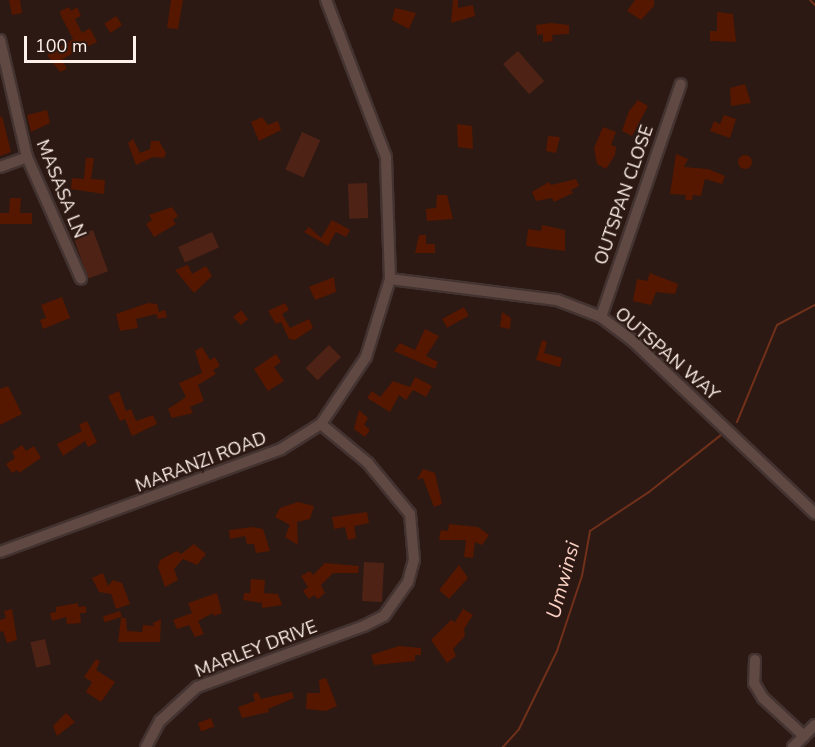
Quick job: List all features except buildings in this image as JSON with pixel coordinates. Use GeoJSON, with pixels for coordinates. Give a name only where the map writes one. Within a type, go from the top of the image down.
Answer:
{"type":"FeatureCollection","features":[{"type":"Feature","properties":{"kind":"street","name":"MARANZI ROAD"},"geometry":{"type":"LineString","coordinates":[[0,552],[258,461],[321,424],[369,351],[390,279],[384,148],[326,0]]}},
{"type":"Feature","properties":{"kind":"street","name":"MASASA LN"},"geometry":{"type":"LineString","coordinates":[[0,40],[27,157],[81,279]]}},
{"type":"Feature","properties":{"kind":"street","name":"OUTSPAN CLOSE"},"geometry":{"type":"LineString","coordinates":[[601,317],[681,84]]}},
{"type":"Feature","properties":{"kind":"street"},"geometry":{"type":"LineString","coordinates":[[0,167],[27,157]]}},
{"type":"Feature","properties":{"kind":"street","name":"OUTSPAN WAY"},"geometry":{"type":"LineString","coordinates":[[390,279],[557,300],[601,317],[633,341],[815,514]]}},
{"type":"Feature","properties":{"kind":"street","name":"MARLEY DRIVE"},"geometry":{"type":"LineString","coordinates":[[146,747],[160,721],[198,687],[364,626],[384,616],[395,604],[412,571],[414,538],[410,514],[368,463],[321,424]]}},
{"type":"Feature","properties":{"kind":"street"},"geometry":{"type":"LineString","coordinates":[[755,660],[754,683],[764,698],[804,736]]}},
{"type":"Feature","properties":{"kind":"street"},"geometry":{"type":"LineString","coordinates":[[793,747],[815,725]]}},
{"type":"Feature","properties":{"kind":"shaded area"},"geometry":{"type":"Polygon","coordinates":[[[518,51],[544,81],[529,94],[503,64],[518,51]]]}},
{"type":"Feature","properties":{"kind":"shaded area"},"geometry":{"type":"Polygon","coordinates":[[[302,132],[320,140],[304,178],[285,169],[302,132]]]}},
{"type":"Feature","properties":{"kind":"shaded area"},"geometry":{"type":"Polygon","coordinates":[[[367,183],[368,218],[349,219],[348,184],[367,183]]]}},
{"type":"Feature","properties":{"kind":"shaded area"},"geometry":{"type":"Polygon","coordinates":[[[93,230],[108,271],[88,279],[73,237],[93,230]]]}},
{"type":"Feature","properties":{"kind":"shaded area"},"geometry":{"type":"Polygon","coordinates":[[[212,232],[219,248],[185,263],[178,247],[212,232]]]}},
{"type":"Feature","properties":{"kind":"shaded area"},"geometry":{"type":"Polygon","coordinates":[[[329,345],[341,357],[318,380],[306,368],[329,345]]]}},
{"type":"Feature","properties":{"kind":"shaded area"},"geometry":{"type":"Polygon","coordinates":[[[364,562],[384,563],[382,602],[362,601],[364,562]]]}},
{"type":"Feature","properties":{"kind":"shaded area"},"geometry":{"type":"Polygon","coordinates":[[[45,639],[51,664],[36,668],[30,642],[45,639]]]}},
{"type":"Feature","properties":{"kind":"waterway"},"geometry":{"type":"LineString","coordinates":[[810,0],[815,5]]}},
{"type":"Feature","properties":{"kind":"waterway","name":"Umwinsi"},"geometry":{"type":"LineString","coordinates":[[737,422],[777,325],[815,305]]}},
{"type":"Feature","properties":{"kind":"waterway","name":"Umwinsi"},"geometry":{"type":"LineString","coordinates":[[503,747],[519,729],[557,651],[582,576],[590,531],[649,492],[721,435]]}}]}
